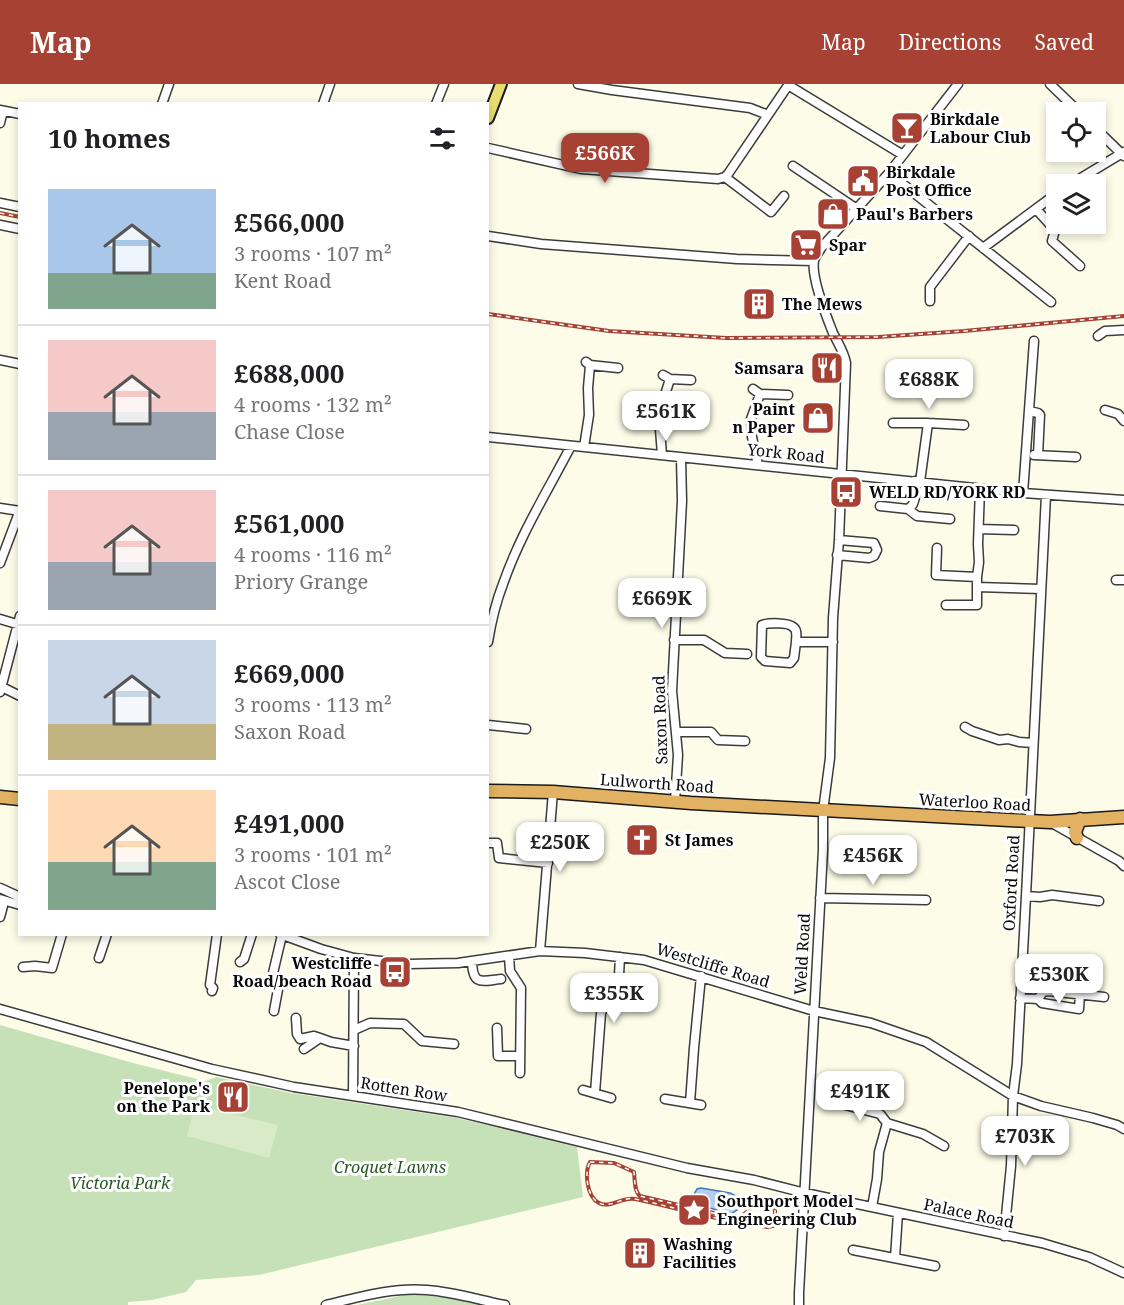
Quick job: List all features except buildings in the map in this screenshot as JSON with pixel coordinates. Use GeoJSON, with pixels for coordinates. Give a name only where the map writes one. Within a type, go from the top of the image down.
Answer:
{"type":"FeatureCollection","features":[{"type":"Feature","properties":{"kind":"highway","name":"Lulworth Road"},"geometry":{"type":"LineString","coordinates":[[489,791],[553,792],[823,810]]}},
{"type":"Feature","properties":{"kind":"highway"},"geometry":{"type":"LineString","coordinates":[[0,797],[18,799]]}},
{"type":"Feature","properties":{"kind":"highway","name":"Waterloo Road"},"geometry":{"type":"LineString","coordinates":[[823,810],[1029,822],[1124,817]]}},
{"type":"Feature","properties":{"kind":"highway"},"geometry":{"type":"LineString","coordinates":[[1077,838],[1075,832],[1080,819]]}},
{"type":"Feature","properties":{"kind":"main road"},"geometry":{"type":"LineString","coordinates":[[489,115],[501,84]]}},
{"type":"Feature","properties":{"kind":"street"},"geometry":{"type":"LineString","coordinates":[[163,102],[169,84]]}},
{"type":"Feature","properties":{"kind":"street"},"geometry":{"type":"LineString","coordinates":[[324,102],[330,84]]}},
{"type":"Feature","properties":{"kind":"street"},"geometry":{"type":"LineString","coordinates":[[437,102],[444,84]]}},
{"type":"Feature","properties":{"kind":"street"},"geometry":{"type":"LineString","coordinates":[[578,84],[750,108],[768,115]]}},
{"type":"Feature","properties":{"kind":"street"},"geometry":{"type":"LineString","coordinates":[[489,236],[540,244],[717,258],[814,261],[821,248],[889,173],[958,84]]}},
{"type":"Feature","properties":{"kind":"street"},"geometry":{"type":"LineString","coordinates":[[1050,84],[1069,102]]}},
{"type":"Feature","properties":{"kind":"street"},"geometry":{"type":"LineString","coordinates":[[489,148],[581,170],[725,177],[788,85],[903,155]]}},
{"type":"Feature","properties":{"kind":"street"},"geometry":{"type":"LineString","coordinates":[[0,123],[2,110],[18,114]]}},
{"type":"Feature","properties":{"kind":"street"},"geometry":{"type":"LineString","coordinates":[[1088,174],[1123,154],[1106,138]]}},
{"type":"Feature","properties":{"kind":"street"},"geometry":{"type":"LineString","coordinates":[[793,166],[857,209]]}},
{"type":"Feature","properties":{"kind":"street"},"geometry":{"type":"LineString","coordinates":[[889,173],[1051,302]]}},
{"type":"Feature","properties":{"kind":"street"},"geometry":{"type":"LineString","coordinates":[[725,177],[771,212],[784,196]]}},
{"type":"Feature","properties":{"kind":"street"},"geometry":{"type":"LineString","coordinates":[[983,248],[1046,202]]}},
{"type":"Feature","properties":{"kind":"street"},"geometry":{"type":"LineString","coordinates":[[0,203],[18,207]]}},
{"type":"Feature","properties":{"kind":"street"},"geometry":{"type":"LineString","coordinates":[[1036,209],[1054,230],[1052,241],[1080,266]]}},
{"type":"Feature","properties":{"kind":"street"},"geometry":{"type":"LineString","coordinates":[[0,225],[18,229]]}},
{"type":"Feature","properties":{"kind":"street"},"geometry":{"type":"LineString","coordinates":[[930,301],[930,287],[969,236]]}},
{"type":"Feature","properties":{"kind":"street","name":"Weld Road"},"geometry":{"type":"LineString","coordinates":[[799,1305],[823,850],[823,810],[830,758],[832,642],[839,540],[846,363],[824,309],[816,281],[814,261]]}},
{"type":"Feature","properties":{"kind":"street"},"geometry":{"type":"LineString","coordinates":[[1098,336],[1106,331],[1124,330]]}},
{"type":"Feature","properties":{"kind":"street"},"geometry":{"type":"LineString","coordinates":[[1023,494],[1034,341]]}},
{"type":"Feature","properties":{"kind":"street"},"geometry":{"type":"LineString","coordinates":[[0,360],[18,364]]}},
{"type":"Feature","properties":{"kind":"street"},"geometry":{"type":"LineString","coordinates":[[584,447],[589,415],[587,363],[618,368]]}},
{"type":"Feature","properties":{"kind":"street"},"geometry":{"type":"LineString","coordinates":[[662,455],[660,429],[666,377],[691,380]]}},
{"type":"Feature","properties":{"kind":"street"},"geometry":{"type":"LineString","coordinates":[[758,465],[751,419],[756,392],[789,395]]}},
{"type":"Feature","properties":{"kind":"street"},"geometry":{"type":"LineString","coordinates":[[1105,410],[1118,414],[1124,421]]}},
{"type":"Feature","properties":{"kind":"street"},"geometry":{"type":"LineString","coordinates":[[1029,411],[1038,413],[1041,418],[1038,455]]}},
{"type":"Feature","properties":{"kind":"street"},"geometry":{"type":"LineString","coordinates":[[893,423],[964,425]]}},
{"type":"Feature","properties":{"kind":"street"},"geometry":{"type":"LineString","coordinates":[[908,509],[914,503],[928,423]]}},
{"type":"Feature","properties":{"kind":"street","name":"York Road"},"geometry":{"type":"LineString","coordinates":[[489,437],[1023,494],[1124,500]]}},
{"type":"Feature","properties":{"kind":"street"},"geometry":{"type":"LineString","coordinates":[[489,638],[502,586],[513,558],[529,522],[571,446]]}},
{"type":"Feature","properties":{"kind":"street"},"geometry":{"type":"LineString","coordinates":[[1026,454],[1076,457]]}},
{"type":"Feature","properties":{"kind":"street","name":"Saxon Road"},"geometry":{"type":"LineString","coordinates":[[675,801],[678,755],[672,691],[682,501],[681,458]]}},
{"type":"Feature","properties":{"kind":"street"},"geometry":{"type":"LineString","coordinates":[[946,605],[977,605],[977,577],[980,562],[980,489]]}},
{"type":"Feature","properties":{"kind":"street","name":"Oxford Road"},"geometry":{"type":"LineString","coordinates":[[1004,1236],[1017,1064],[1046,495]]}},
{"type":"Feature","properties":{"kind":"street"},"geometry":{"type":"LineString","coordinates":[[880,506],[908,509],[917,516],[950,519]]}},
{"type":"Feature","properties":{"kind":"street"},"geometry":{"type":"LineString","coordinates":[[0,508],[18,511]]}},
{"type":"Feature","properties":{"kind":"street"},"geometry":{"type":"LineString","coordinates":[[0,563],[18,514]]}},
{"type":"Feature","properties":{"kind":"street"},"geometry":{"type":"LineString","coordinates":[[979,529],[1014,530]]}},
{"type":"Feature","properties":{"kind":"street"},"geometry":{"type":"LineString","coordinates":[[837,555],[868,558],[874,556],[877,550],[874,543],[839,540]]}},
{"type":"Feature","properties":{"kind":"street"},"geometry":{"type":"LineString","coordinates":[[937,548],[936,575],[977,577]]}},
{"type":"Feature","properties":{"kind":"street"},"geometry":{"type":"LineString","coordinates":[[977,587],[1041,589]]}},
{"type":"Feature","properties":{"kind":"street"},"geometry":{"type":"LineString","coordinates":[[0,619],[18,622]]}},
{"type":"Feature","properties":{"kind":"street"},"geometry":{"type":"LineString","coordinates":[[769,623],[790,625],[796,631],[796,642],[794,658],[790,663],[765,661],[761,657],[762,625],[769,623]]}},
{"type":"Feature","properties":{"kind":"street"},"geometry":{"type":"LineString","coordinates":[[18,626],[1,690],[18,695]]}},
{"type":"Feature","properties":{"kind":"street"},"geometry":{"type":"LineString","coordinates":[[674,640],[704,640],[725,653],[747,654]]}},
{"type":"Feature","properties":{"kind":"street"},"geometry":{"type":"LineString","coordinates":[[796,642],[832,642]]}},
{"type":"Feature","properties":{"kind":"street"},"geometry":{"type":"LineString","coordinates":[[489,725],[526,729]]}},
{"type":"Feature","properties":{"kind":"street"},"geometry":{"type":"LineString","coordinates":[[965,727],[999,740],[1033,743]]}},
{"type":"Feature","properties":{"kind":"street"},"geometry":{"type":"LineString","coordinates":[[676,732],[711,732],[718,740],[745,741]]}},
{"type":"Feature","properties":{"kind":"street"},"geometry":{"type":"LineString","coordinates":[[540,951],[553,792]]}},
{"type":"Feature","properties":{"kind":"street"},"geometry":{"type":"LineString","coordinates":[[1050,822],[1124,866]]}},
{"type":"Feature","properties":{"kind":"street"},"geometry":{"type":"LineString","coordinates":[[489,843],[497,843],[499,858],[548,863]]}},
{"type":"Feature","properties":{"kind":"street"},"geometry":{"type":"LineString","coordinates":[[0,888],[18,896]]}},
{"type":"Feature","properties":{"kind":"street"},"geometry":{"type":"LineString","coordinates":[[1026,896],[1052,895],[1099,901]]}},
{"type":"Feature","properties":{"kind":"street"},"geometry":{"type":"LineString","coordinates":[[820,898],[926,900]]}},
{"type":"Feature","properties":{"kind":"street"},"geometry":{"type":"LineString","coordinates":[[0,901],[18,904]]}},
{"type":"Feature","properties":{"kind":"street"},"geometry":{"type":"LineString","coordinates":[[0,901],[3,906],[0,917]]}},
{"type":"Feature","properties":{"kind":"street"},"geometry":{"type":"LineString","coordinates":[[24,967],[52,968],[61,936]]}},
{"type":"Feature","properties":{"kind":"street"},"geometry":{"type":"LineString","coordinates":[[99,958],[106,936]]}},
{"type":"Feature","properties":{"kind":"street"},"geometry":{"type":"LineString","coordinates":[[212,991],[213,988],[210,985],[217,936]]}},
{"type":"Feature","properties":{"kind":"street"},"geometry":{"type":"LineString","coordinates":[[240,962],[244,959],[251,936]]}},
{"type":"Feature","properties":{"kind":"street"},"geometry":{"type":"LineString","coordinates":[[274,1011],[279,984],[273,973],[281,936]]}},
{"type":"Feature","properties":{"kind":"street","name":"Westcliffe Road"},"geometry":{"type":"LineString","coordinates":[[284,936],[354,958],[408,964],[472,962],[540,951],[585,952],[644,960],[814,1011],[871,1023],[926,1042],[1013,1096],[1041,1106],[1117,1125],[1124,1129]]}},
{"type":"Feature","properties":{"kind":"street"},"geometry":{"type":"LineString","coordinates":[[509,957],[510,971],[521,988],[520,1073]]}},
{"type":"Feature","properties":{"kind":"street"},"geometry":{"type":"LineString","coordinates":[[595,1092],[601,1013],[619,975],[620,957]]}},
{"type":"Feature","properties":{"kind":"street"},"geometry":{"type":"LineString","coordinates":[[353,1096],[354,958]]}},
{"type":"Feature","properties":{"kind":"street"},"geometry":{"type":"LineString","coordinates":[[472,962],[473,974],[480,981],[501,979]]}},
{"type":"Feature","properties":{"kind":"street"},"geometry":{"type":"LineString","coordinates":[[690,1103],[701,976]]}},
{"type":"Feature","properties":{"kind":"street"},"geometry":{"type":"LineString","coordinates":[[1038,999],[1043,992],[1048,991],[1104,997]]}},
{"type":"Feature","properties":{"kind":"street"},"geometry":{"type":"LineString","coordinates":[[1020,998],[1038,999],[1042,1004],[1079,1009],[1080,994]]}},
{"type":"Feature","properties":{"kind":"street","name":"Rotten Row"},"geometry":{"type":"LineString","coordinates":[[0,1009],[212,1070],[294,1087],[458,1112],[687,1168],[754,1180],[805,1193]]}},
{"type":"Feature","properties":{"kind":"street"},"geometry":{"type":"LineString","coordinates":[[296,1018],[297,1034],[300,1039],[314,1036],[354,1046]]}},
{"type":"Feature","properties":{"kind":"street"},"geometry":{"type":"LineString","coordinates":[[354,1030],[370,1023],[404,1024],[422,1041],[454,1044]]}},
{"type":"Feature","properties":{"kind":"street"},"geometry":{"type":"LineString","coordinates":[[497,1028],[498,1056],[520,1056]]}},
{"type":"Feature","properties":{"kind":"street"},"geometry":{"type":"LineString","coordinates":[[304,1049],[320,1038]]}},
{"type":"Feature","properties":{"kind":"street"},"geometry":{"type":"LineString","coordinates":[[583,1090],[611,1098]]}},
{"type":"Feature","properties":{"kind":"street"},"geometry":{"type":"LineString","coordinates":[[665,1099],[701,1105]]}},
{"type":"Feature","properties":{"kind":"street"},"geometry":{"type":"LineString","coordinates":[[845,1106],[880,1114],[887,1123],[923,1134],[944,1145]]}},
{"type":"Feature","properties":{"kind":"street"},"geometry":{"type":"LineString","coordinates":[[872,1207],[879,1152],[887,1123]]}},
{"type":"Feature","properties":{"kind":"street","name":"Palace Road"},"geometry":{"type":"LineString","coordinates":[[805,1193],[1042,1243],[1089,1257],[1124,1273]]}},
{"type":"Feature","properties":{"kind":"street"},"geometry":{"type":"LineString","coordinates":[[895,1258],[898,1213]]}},
{"type":"Feature","properties":{"kind":"street"},"geometry":{"type":"LineString","coordinates":[[853,1250],[935,1266]]}},
{"type":"Feature","properties":{"kind":"street"},"geometry":{"type":"LineString","coordinates":[[326,1305],[378,1293],[426,1289],[505,1305]]}},
{"type":"Feature","properties":{"kind":"street"},"geometry":{"type":"LineString","coordinates":[[799,1293],[806,1305]]}},
{"type":"Feature","properties":{"kind":"green space","name":"Victoria Park"},"geometry":{"type":"Polygon","coordinates":[[[0,1025],[205,1081],[217,1077],[291,1093],[457,1118],[577,1147],[583,1197],[259,1275],[196,1280],[186,1292],[152,1300],[128,1302],[128,1305],[0,1305],[0,1025]]]}},
{"type":"Feature","properties":{"kind":"green space"},"geometry":{"type":"Polygon","coordinates":[[[195,1105],[278,1125],[269,1158],[187,1136],[195,1105]]]}},
{"type":"Feature","properties":{"kind":"green space"},"geometry":{"type":"Polygon","coordinates":[[[410,1294],[458,1299],[486,1305],[357,1305],[410,1294]]]}},
{"type":"Feature","properties":{"kind":"water"},"geometry":{"type":"Polygon","coordinates":[[[697,1189],[730,1193],[740,1198],[740,1208],[731,1214],[695,1204],[692,1198],[697,1189]]]}},
{"type":"Feature","properties":{"kind":"railway"},"geometry":{"type":"LineString","coordinates":[[0,213],[18,217]]}},
{"type":"Feature","properties":{"kind":"railway"},"geometry":{"type":"LineString","coordinates":[[489,314],[609,331],[726,338],[878,337],[1124,316]]}},
{"type":"Feature","properties":{"kind":"railway"},"geometry":{"type":"LineString","coordinates":[[590,1162],[614,1163],[634,1172],[636,1188],[640,1196],[735,1218],[740,1218],[756,1205],[765,1204],[775,1210],[773,1226],[721,1219],[635,1199],[608,1204],[599,1203],[589,1190],[587,1172],[590,1162]]}},
{"type":"Feature","properties":{"kind":"place","name":"Birkdale Labour Club"},"geometry":{"type":"Point","coordinates":[907,128]}},
{"type":"Feature","properties":{"kind":"place","name":"Birkdale Post Office"},"geometry":{"type":"Point","coordinates":[863,181]}},
{"type":"Feature","properties":{"kind":"place","name":"Paul's Barbers"},"geometry":{"type":"Point","coordinates":[833,214]}},
{"type":"Feature","properties":{"kind":"place","name":"Spar"},"geometry":{"type":"Point","coordinates":[806,245]}},
{"type":"Feature","properties":{"kind":"place","name":"The Mews"},"geometry":{"type":"Point","coordinates":[759,304]}},
{"type":"Feature","properties":{"kind":"place","name":"Samsara"},"geometry":{"type":"Point","coordinates":[827,368]}},
{"type":"Feature","properties":{"kind":"place","name":"Paint n Paper"},"geometry":{"type":"Point","coordinates":[818,418]}},
{"type":"Feature","properties":{"kind":"place","name":"WELD RD/YORK RD"},"geometry":{"type":"Point","coordinates":[846,492]}},
{"type":"Feature","properties":{"kind":"place","name":"St James"},"geometry":{"type":"Point","coordinates":[642,840]}},
{"type":"Feature","properties":{"kind":"place","name":"Westcliffe Road/beach Road"},"geometry":{"type":"Point","coordinates":[395,972]}},
{"type":"Feature","properties":{"kind":"place","name":"Penelope's on the Park"},"geometry":{"type":"Point","coordinates":[233,1097]}},
{"type":"Feature","properties":{"kind":"place","name":"Southport Model Engineering Club"},"geometry":{"type":"Point","coordinates":[694,1210]}},
{"type":"Feature","properties":{"kind":"place","name":"Washing Facilities"},"geometry":{"type":"Point","coordinates":[640,1253]}},
{"type":"Feature","properties":{"kind":"park label","name":"Croquet Lawns"},"geometry":{"type":"Point","coordinates":[390,1167]}}]}
